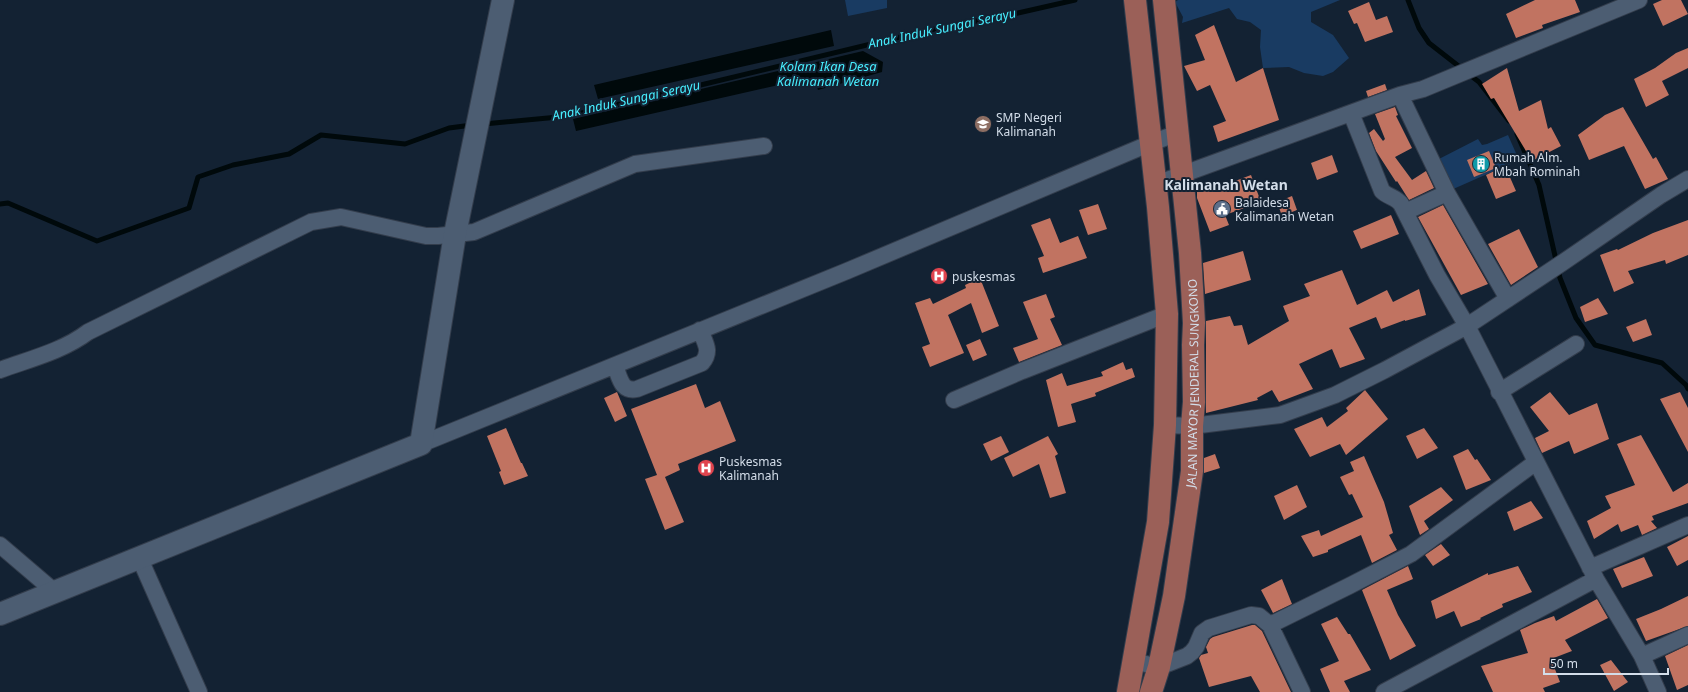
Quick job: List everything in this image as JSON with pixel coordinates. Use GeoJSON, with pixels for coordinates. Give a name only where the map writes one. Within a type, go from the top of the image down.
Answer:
{"type":"FeatureCollection","features":[{"type":"Feature","properties":{"kind":"main road","name":"JALAN MAYOR JENDERAL SUNGKONO"},"geometry":{"type":"LineString","coordinates":[[1151,692],[1159,667],[1174,596],[1192,471],[1192,426],[1194,402],[1194,323],[1190,252],[1165,5]]}},
{"type":"Feature","properties":{"kind":"main road","name":"JALAN MAYOR JENDERAL SUNGKONO"},"geometry":{"type":"LineString","coordinates":[[1128,692],[1158,522],[1166,425],[1168,314],[1156,184],[1136,6]]}},
{"type":"Feature","properties":{"kind":"street"},"geometry":{"type":"LineString","coordinates":[[421,444],[455,234],[503,0]]}},
{"type":"Feature","properties":{"kind":"street"},"geometry":{"type":"LineString","coordinates":[[1156,184],[1400,94],[1423,89],[1639,0]]}},
{"type":"Feature","properties":{"kind":"street"},"geometry":{"type":"LineString","coordinates":[[1400,94],[1447,193],[1508,299]]}},
{"type":"Feature","properties":{"kind":"street"},"geometry":{"type":"LineString","coordinates":[[1351,113],[1382,191],[1399,200],[1434,270],[1467,326],[1550,492],[1593,573],[1642,656],[1657,692]]}},
{"type":"Feature","properties":{"kind":"street"},"geometry":{"type":"LineString","coordinates":[[0,614],[140,559],[615,366],[847,271],[1151,143],[1178,134]]}},
{"type":"Feature","properties":{"kind":"street"},"geometry":{"type":"LineString","coordinates":[[0,370],[48,353],[79,339],[95,329],[311,222],[341,217],[426,236],[474,232],[635,164],[764,146]]}},
{"type":"Feature","properties":{"kind":"street"},"geometry":{"type":"LineString","coordinates":[[1166,425],[1192,426],[1280,414],[1335,395],[1467,326],[1547,274],[1660,195],[1688,179]]}},
{"type":"Feature","properties":{"kind":"street"},"geometry":{"type":"LineString","coordinates":[[1405,212],[1447,193]]}},
{"type":"Feature","properties":{"kind":"street"},"geometry":{"type":"LineString","coordinates":[[954,400],[1022,371],[1168,314]]}},
{"type":"Feature","properties":{"kind":"street"},"geometry":{"type":"LineString","coordinates":[[615,366],[623,386],[630,390],[637,389],[702,363],[707,357],[708,352],[700,330]]}},
{"type":"Feature","properties":{"kind":"street"},"geometry":{"type":"LineString","coordinates":[[1499,392],[1576,344]]}},
{"type":"Feature","properties":{"kind":"street"},"geometry":{"type":"LineString","coordinates":[[1270,625],[1411,554],[1536,462]]}},
{"type":"Feature","properties":{"kind":"street"},"geometry":{"type":"LineString","coordinates":[[1384,692],[1593,573],[1688,525]]}},
{"type":"Feature","properties":{"kind":"street"},"geometry":{"type":"LineString","coordinates":[[0,545],[55,592]]}},
{"type":"Feature","properties":{"kind":"street"},"geometry":{"type":"LineString","coordinates":[[140,559],[199,692]]}},
{"type":"Feature","properties":{"kind":"street"},"geometry":{"type":"LineString","coordinates":[[1133,661],[1159,667],[1192,652],[1196,647],[1202,633],[1209,628],[1251,615],[1259,616],[1270,625],[1302,692]]}},
{"type":"Feature","properties":{"kind":"street"},"geometry":{"type":"LineString","coordinates":[[1642,656],[1688,635]]}},
{"type":"Feature","properties":{"kind":"shaded area"},"geometry":{"type":"Polygon","coordinates":[[[845,0],[887,0],[887,8],[848,16],[845,0]]]}},
{"type":"Feature","properties":{"kind":"shaded area"},"geometry":{"type":"Polygon","coordinates":[[[1178,0],[1340,0],[1311,12],[1311,22],[1333,35],[1349,58],[1333,72],[1323,76],[1304,73],[1289,67],[1263,68],[1260,47],[1261,30],[1250,22],[1237,19],[1229,8],[1182,23],[1183,17],[1175,2],[1178,0]]]}},
{"type":"Feature","properties":{"kind":"shaded area"},"geometry":{"type":"Polygon","coordinates":[[[1508,135],[1519,160],[1451,190],[1437,160],[1478,139],[1482,145],[1508,135]]]}},
{"type":"Feature","properties":{"kind":"water","name":"Kolam Ikan Desa Kalimanah Wetan"},"geometry":{"type":"Polygon","coordinates":[[[831,30],[834,46],[598,99],[594,85],[831,30]]]}},
{"type":"Feature","properties":{"kind":"water","name":"Kolam Ikan Desa Kalimanah Wetan"},"geometry":{"type":"Polygon","coordinates":[[[863,51],[883,62],[882,72],[818,90],[814,77],[576,131],[573,119],[863,51]]]}},
{"type":"Feature","properties":{"kind":"building"},"geometry":{"type":"Polygon","coordinates":[[[1535,0],[1575,0],[1580,12],[1542,25],[1543,28],[1516,38],[1506,14],[1535,0]]]}},
{"type":"Feature","properties":{"kind":"building"},"geometry":{"type":"Polygon","coordinates":[[[1662,0],[1681,0],[1688,14],[1663,26],[1653,4],[1662,0]]]}},
{"type":"Feature","properties":{"kind":"building"},"geometry":{"type":"Polygon","coordinates":[[[1369,2],[1376,20],[1387,16],[1393,32],[1365,42],[1357,23],[1354,24],[1348,11],[1369,2]]]}},
{"type":"Feature","properties":{"kind":"building"},"geometry":{"type":"Polygon","coordinates":[[[1214,25],[1236,82],[1263,68],[1279,120],[1218,142],[1213,126],[1226,121],[1210,85],[1197,91],[1184,66],[1205,60],[1195,35],[1214,25]]]}},
{"type":"Feature","properties":{"kind":"building"},"geometry":{"type":"Polygon","coordinates":[[[1688,48],[1688,68],[1662,81],[1669,95],[1646,107],[1634,79],[1655,68],[1676,53],[1688,48]]]}},
{"type":"Feature","properties":{"kind":"building"},"geometry":{"type":"Polygon","coordinates":[[[1507,68],[1519,111],[1541,100],[1548,129],[1551,127],[1561,146],[1532,161],[1494,98],[1491,99],[1482,84],[1507,68]]]}},
{"type":"Feature","properties":{"kind":"building"},"geometry":{"type":"Polygon","coordinates":[[[1385,84],[1387,90],[1368,97],[1366,91],[1385,84]]]}},
{"type":"Feature","properties":{"kind":"building"},"geometry":{"type":"Polygon","coordinates":[[[1395,107],[1398,115],[1396,116],[1412,148],[1395,157],[1412,180],[1426,171],[1434,188],[1409,200],[1376,151],[1369,133],[1374,129],[1383,141],[1385,139],[1375,114],[1395,107]]]}},
{"type":"Feature","properties":{"kind":"building"},"geometry":{"type":"Polygon","coordinates":[[[1623,107],[1653,159],[1656,157],[1668,179],[1645,189],[1624,146],[1589,160],[1578,135],[1605,115],[1623,107]]]}},
{"type":"Feature","properties":{"kind":"building","name":"Rumah Alm. Mbah Rominah"},"geometry":{"type":"Polygon","coordinates":[[[1489,151],[1496,168],[1474,177],[1467,160],[1489,151]]]}},
{"type":"Feature","properties":{"kind":"building"},"geometry":{"type":"Polygon","coordinates":[[[1332,155],[1338,172],[1317,180],[1311,163],[1332,155]]]}},
{"type":"Feature","properties":{"kind":"building"},"geometry":{"type":"Polygon","coordinates":[[[1505,166],[1516,191],[1496,199],[1486,175],[1505,166]]]}},
{"type":"Feature","properties":{"kind":"building","name":"Balaidesa Kalimanah Wetan"},"geometry":{"type":"Polygon","coordinates":[[[1251,175],[1261,202],[1225,215],[1229,225],[1210,232],[1197,198],[1197,190],[1213,184],[1214,189],[1251,175]]]}},
{"type":"Feature","properties":{"kind":"building"},"geometry":{"type":"Polygon","coordinates":[[[1292,196],[1297,210],[1282,216],[1277,202],[1292,196]]]}},
{"type":"Feature","properties":{"kind":"building"},"geometry":{"type":"Polygon","coordinates":[[[1098,204],[1107,229],[1088,235],[1079,210],[1098,204]]]}},
{"type":"Feature","properties":{"kind":"building"},"geometry":{"type":"Polygon","coordinates":[[[1443,205],[1488,284],[1461,295],[1418,217],[1443,205]]]}},
{"type":"Feature","properties":{"kind":"building"},"geometry":{"type":"Polygon","coordinates":[[[1391,215],[1399,234],[1361,249],[1353,231],[1391,215]]]}},
{"type":"Feature","properties":{"kind":"building"},"geometry":{"type":"Polygon","coordinates":[[[1050,218],[1060,243],[1078,236],[1087,258],[1043,273],[1038,258],[1044,256],[1031,225],[1050,218]]]}},
{"type":"Feature","properties":{"kind":"building"},"geometry":{"type":"Polygon","coordinates":[[[1688,220],[1688,255],[1666,264],[1665,260],[1628,271],[1634,283],[1614,292],[1600,255],[1617,249],[1618,250],[1653,233],[1688,220]]]}},
{"type":"Feature","properties":{"kind":"building"},"geometry":{"type":"Polygon","coordinates":[[[1519,229],[1538,267],[1511,285],[1488,244],[1519,229]]]}},
{"type":"Feature","properties":{"kind":"building"},"geometry":{"type":"Polygon","coordinates":[[[1243,251],[1251,280],[1205,294],[1203,263],[1243,251]]]}},
{"type":"Feature","properties":{"kind":"building"},"geometry":{"type":"Polygon","coordinates":[[[1342,270],[1357,305],[1387,290],[1393,302],[1419,289],[1426,315],[1405,320],[1381,329],[1376,317],[1349,328],[1365,359],[1340,368],[1332,349],[1299,364],[1313,389],[1279,402],[1272,390],[1257,398],[1258,400],[1206,413],[1206,321],[1230,316],[1234,326],[1242,325],[1248,345],[1289,321],[1283,306],[1310,296],[1304,284],[1342,270]]]}},
{"type":"Feature","properties":{"kind":"building"},"geometry":{"type":"Polygon","coordinates":[[[980,278],[999,326],[982,333],[971,303],[948,315],[964,353],[930,367],[922,347],[930,344],[915,303],[930,298],[933,304],[966,288],[965,285],[980,278]]]}},
{"type":"Feature","properties":{"kind":"building"},"geometry":{"type":"Polygon","coordinates":[[[1046,294],[1055,317],[1050,319],[1062,345],[1019,362],[1013,348],[1038,339],[1023,302],[1046,294]]]}},
{"type":"Feature","properties":{"kind":"building"},"geometry":{"type":"Polygon","coordinates":[[[1598,298],[1608,314],[1585,322],[1580,307],[1598,298]]]}},
{"type":"Feature","properties":{"kind":"building"},"geometry":{"type":"Polygon","coordinates":[[[1646,319],[1652,335],[1633,342],[1626,327],[1646,319]]]}},
{"type":"Feature","properties":{"kind":"building"},"geometry":{"type":"Polygon","coordinates":[[[980,339],[987,355],[973,361],[966,345],[980,339]]]}},
{"type":"Feature","properties":{"kind":"building"},"geometry":{"type":"Polygon","coordinates":[[[1123,362],[1126,370],[1132,368],[1135,377],[1095,393],[1096,396],[1071,404],[1076,422],[1058,427],[1046,380],[1062,373],[1067,386],[1103,376],[1101,372],[1123,362]]]}},
{"type":"Feature","properties":{"kind":"building"},"geometry":{"type":"Polygon","coordinates":[[[696,384],[705,408],[720,401],[736,441],[678,464],[680,470],[665,477],[684,522],[665,530],[645,479],[657,475],[631,409],[696,384]]]}},
{"type":"Feature","properties":{"kind":"building"},"geometry":{"type":"Polygon","coordinates":[[[1365,390],[1388,419],[1346,455],[1340,444],[1310,457],[1294,429],[1322,417],[1327,427],[1348,411],[1346,408],[1365,390]]]}},
{"type":"Feature","properties":{"kind":"building"},"geometry":{"type":"Polygon","coordinates":[[[617,392],[627,416],[615,422],[604,398],[617,392]]]}},
{"type":"Feature","properties":{"kind":"building"},"geometry":{"type":"Polygon","coordinates":[[[1550,392],[1569,415],[1597,403],[1609,439],[1574,454],[1569,441],[1542,453],[1535,438],[1549,431],[1530,407],[1550,392]]]}},
{"type":"Feature","properties":{"kind":"building"},"geometry":{"type":"Polygon","coordinates":[[[1680,392],[1688,408],[1688,452],[1660,399],[1680,392]]]}},
{"type":"Feature","properties":{"kind":"building"},"geometry":{"type":"Polygon","coordinates":[[[506,428],[528,476],[504,485],[499,472],[501,471],[487,436],[506,428]]]}},
{"type":"Feature","properties":{"kind":"building"},"geometry":{"type":"Polygon","coordinates":[[[1424,428],[1438,448],[1417,459],[1406,436],[1424,428]]]}},
{"type":"Feature","properties":{"kind":"building"},"geometry":{"type":"Polygon","coordinates":[[[1641,435],[1673,492],[1688,483],[1688,503],[1652,516],[1654,520],[1651,521],[1657,528],[1642,535],[1638,525],[1621,532],[1618,524],[1594,539],[1587,521],[1611,508],[1605,496],[1635,485],[1617,444],[1641,435]]]}},
{"type":"Feature","properties":{"kind":"building"},"geometry":{"type":"Polygon","coordinates":[[[1001,436],[1009,452],[991,461],[983,444],[1001,436]]]}},
{"type":"Feature","properties":{"kind":"building"},"geometry":{"type":"Polygon","coordinates":[[[1048,436],[1058,454],[1055,456],[1066,493],[1050,498],[1039,464],[1013,477],[1004,458],[1048,436]]]}},
{"type":"Feature","properties":{"kind":"building"},"geometry":{"type":"Polygon","coordinates":[[[1468,449],[1475,460],[1477,459],[1491,480],[1466,490],[1453,456],[1468,449]]]}},
{"type":"Feature","properties":{"kind":"building"},"geometry":{"type":"Polygon","coordinates":[[[1215,454],[1220,468],[1204,473],[1204,458],[1215,454]]]}},
{"type":"Feature","properties":{"kind":"building"},"geometry":{"type":"Polygon","coordinates":[[[1364,456],[1384,502],[1393,533],[1389,535],[1397,550],[1372,563],[1361,535],[1328,550],[1328,552],[1313,557],[1301,536],[1319,530],[1321,536],[1363,517],[1352,494],[1349,495],[1340,477],[1354,471],[1350,462],[1364,456]]]}},
{"type":"Feature","properties":{"kind":"building"},"geometry":{"type":"Polygon","coordinates":[[[1297,485],[1307,507],[1284,520],[1274,496],[1297,485]]]}},
{"type":"Feature","properties":{"kind":"building"},"geometry":{"type":"Polygon","coordinates":[[[1441,487],[1453,500],[1424,521],[1429,529],[1420,535],[1409,506],[1441,487]]]}},
{"type":"Feature","properties":{"kind":"building"},"geometry":{"type":"Polygon","coordinates":[[[1531,501],[1543,518],[1514,531],[1507,512],[1531,501]]]}},
{"type":"Feature","properties":{"kind":"building"},"geometry":{"type":"Polygon","coordinates":[[[1688,536],[1688,560],[1677,566],[1667,547],[1688,536]]]}},
{"type":"Feature","properties":{"kind":"building"},"geometry":{"type":"Polygon","coordinates":[[[1441,544],[1450,555],[1433,566],[1425,555],[1441,544]]]}},
{"type":"Feature","properties":{"kind":"building"},"geometry":{"type":"Polygon","coordinates":[[[1644,557],[1653,576],[1622,588],[1613,569],[1644,557]]]}},
{"type":"Feature","properties":{"kind":"building"},"geometry":{"type":"Polygon","coordinates":[[[1408,566],[1413,579],[1387,590],[1398,615],[1416,646],[1390,660],[1362,590],[1408,566]]]}},
{"type":"Feature","properties":{"kind":"building"},"geometry":{"type":"Polygon","coordinates":[[[1518,566],[1532,592],[1502,604],[1503,607],[1480,618],[1481,619],[1461,627],[1454,611],[1436,619],[1431,601],[1488,573],[1488,575],[1518,566]]]}},
{"type":"Feature","properties":{"kind":"building"},"geometry":{"type":"Polygon","coordinates":[[[1282,579],[1292,604],[1273,613],[1261,590],[1282,579]]]}},
{"type":"Feature","properties":{"kind":"building"},"geometry":{"type":"Polygon","coordinates":[[[1688,596],[1688,626],[1646,641],[1636,619],[1688,596]]]}},
{"type":"Feature","properties":{"kind":"building"},"geometry":{"type":"Polygon","coordinates":[[[1597,599],[1608,618],[1565,640],[1572,651],[1551,659],[1560,682],[1543,688],[1545,692],[1493,692],[1481,666],[1528,653],[1520,630],[1554,616],[1556,621],[1597,599]]]}},
{"type":"Feature","properties":{"kind":"building"},"geometry":{"type":"Polygon","coordinates":[[[1337,617],[1348,634],[1350,634],[1371,670],[1344,681],[1350,692],[1330,692],[1320,669],[1339,661],[1321,624],[1337,617]]]}},
{"type":"Feature","properties":{"kind":"building"},"geometry":{"type":"Polygon","coordinates":[[[1255,625],[1262,631],[1291,692],[1260,692],[1251,676],[1209,687],[1199,658],[1201,655],[1208,653],[1206,647],[1210,639],[1255,625]]]}},
{"type":"Feature","properties":{"kind":"building"},"geometry":{"type":"Polygon","coordinates":[[[1688,645],[1688,685],[1677,690],[1665,656],[1688,645]]]}},
{"type":"Feature","properties":{"kind":"building"},"geometry":{"type":"Polygon","coordinates":[[[1611,660],[1628,682],[1614,691],[1600,665],[1611,660]]]}},
{"type":"Feature","properties":{"kind":"waterway","name":"Anak Induk Sungai Serayu"},"geometry":{"type":"LineString","coordinates":[[484,124],[569,116],[925,31],[1075,0]]}},
{"type":"Feature","properties":{"kind":"waterway","name":"Anak Induk Sungai Serayu"},"geometry":{"type":"LineString","coordinates":[[1408,0],[1419,28],[1429,43],[1479,82],[1509,121]]}},
{"type":"Feature","properties":{"kind":"waterway","name":"Anak Induk Sungai Serayu"},"geometry":{"type":"LineString","coordinates":[[0,204],[8,203],[97,241],[189,208],[198,177],[233,165],[289,154],[321,135],[405,144],[449,128],[472,125]]}},
{"type":"Feature","properties":{"kind":"waterway","name":"Anak Induk Sungai Serayu"},"geometry":{"type":"LineString","coordinates":[[1517,134],[1539,185],[1560,278],[1576,318],[1595,345],[1662,363],[1686,385],[1688,389]]}},
{"type":"Feature","properties":{"kind":"place","name":"SMP Negeri Kalimanah"},"geometry":{"type":"Point","coordinates":[983,124]}},
{"type":"Feature","properties":{"kind":"place","name":"Rumah Alm. Mbah Rominah"},"geometry":{"type":"Point","coordinates":[1481,164]}},
{"type":"Feature","properties":{"kind":"place","name":"Balaidesa Kalimanah Wetan"},"geometry":{"type":"Point","coordinates":[1222,209]}},
{"type":"Feature","properties":{"kind":"place","name":"puskesmas"},"geometry":{"type":"Point","coordinates":[939,276]}},
{"type":"Feature","properties":{"kind":"place","name":"Puskesmas Kalimanah"},"geometry":{"type":"Point","coordinates":[706,468]}},
{"type":"Feature","properties":{"kind":"district","name":"Kalimanah Wetan"},"geometry":{"type":"Point","coordinates":[1226,184]}}]}
